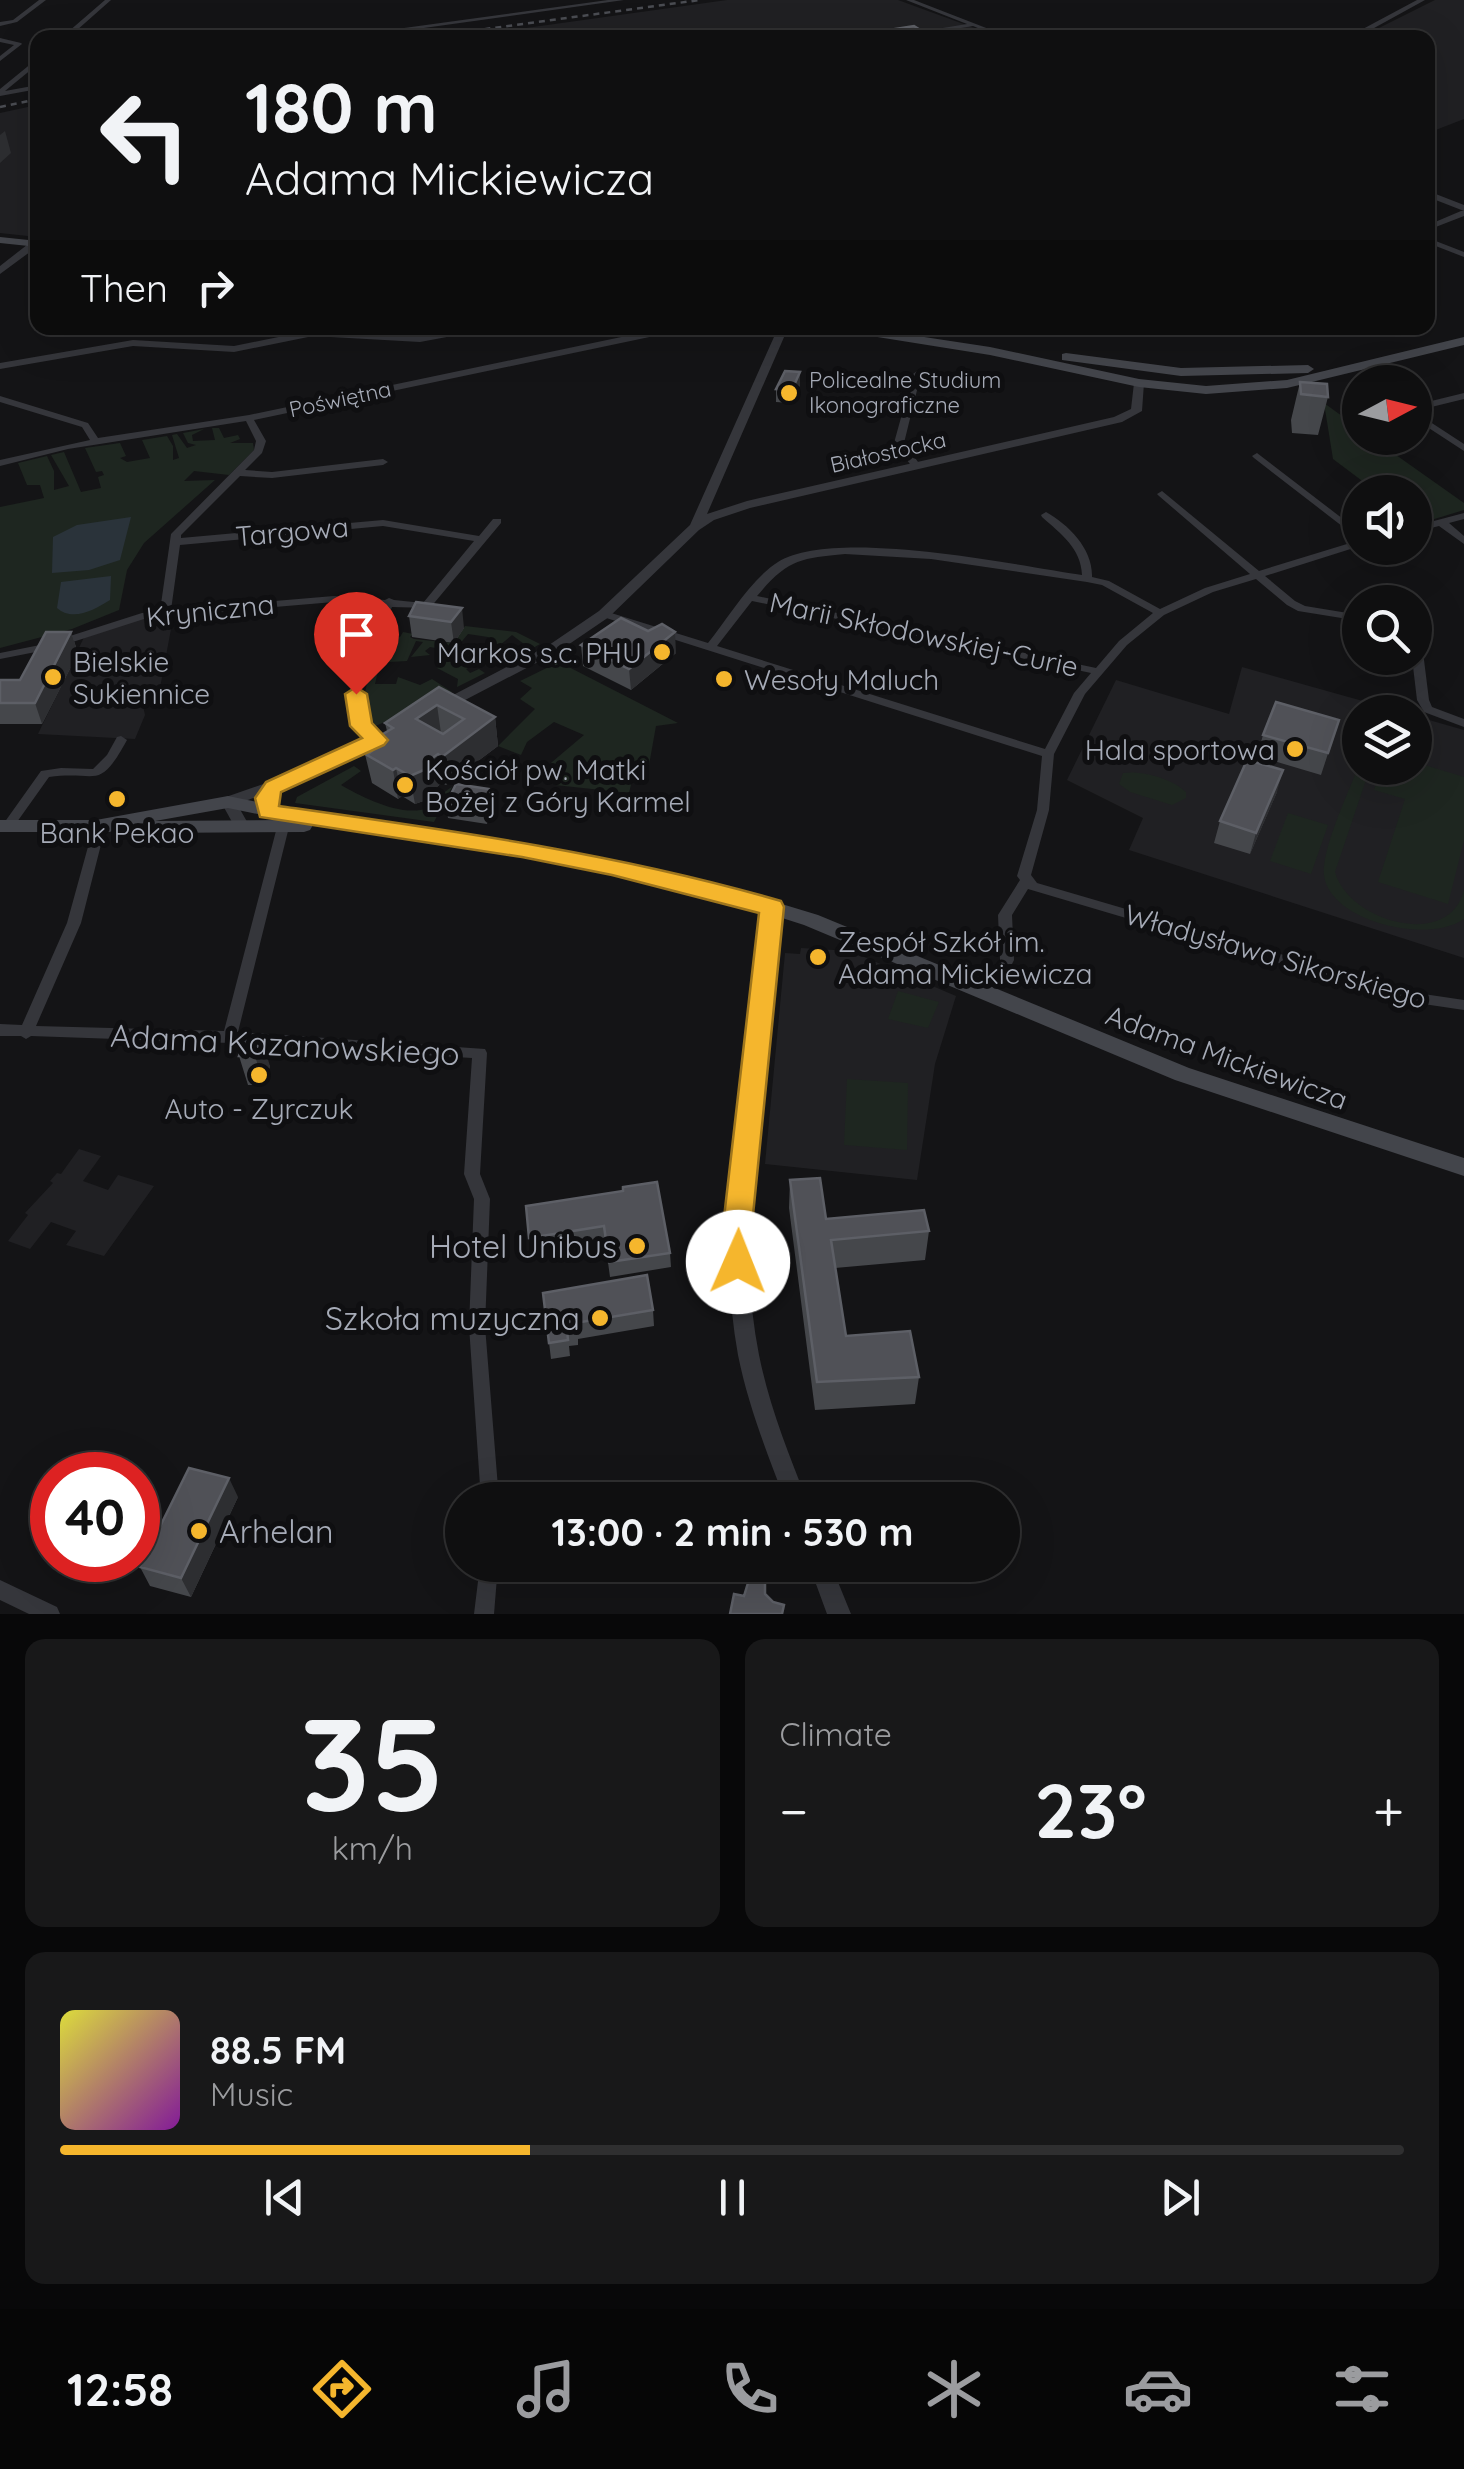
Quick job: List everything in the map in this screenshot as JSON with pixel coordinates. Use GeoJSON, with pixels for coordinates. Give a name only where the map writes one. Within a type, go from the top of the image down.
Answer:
{"type":"FeatureCollection","features":[{"type":"Feature","properties":{"kind":"main road"},"geometry":{"type":"LineString","coordinates":[[0,242],[30,245]]}},
{"type":"Feature","properties":{"kind":"main road"},"geometry":{"type":"LineString","coordinates":[[890,335],[990,351],[1139,390],[1244,389],[1287,384],[1464,340]]}},
{"type":"Feature","properties":{"kind":"main road"},"geometry":{"type":"LineString","coordinates":[[929,335],[1162,370],[1236,373],[1318,368],[1422,350]]}},
{"type":"Feature","properties":{"kind":"main road"},"geometry":{"type":"LineString","coordinates":[[1139,390],[1145,374],[1162,370]]}},
{"type":"Feature","properties":{"kind":"main road"},"geometry":{"type":"LineString","coordinates":[[1236,373],[1252,380],[1244,389]]}},
{"type":"Feature","properties":{"kind":"main road","name":"Adama Mickiewicza"},"geometry":{"type":"LineString","coordinates":[[100,826],[228,802],[339,825],[522,849],[612,867],[772,907],[1182,1074],[1464,1167]]}},
{"type":"Feature","properties":{"kind":"main road","name":"Adama Mickiewicza"},"geometry":{"type":"LineString","coordinates":[[4,826],[339,825]]}},
{"type":"Feature","properties":{"kind":"street"},"geometry":{"type":"LineString","coordinates":[[0,24],[16,21],[43,0]]}},
{"type":"Feature","properties":{"kind":"street"},"geometry":{"type":"LineString","coordinates":[[73,30],[108,0]]}},
{"type":"Feature","properties":{"kind":"street"},"geometry":{"type":"LineString","coordinates":[[395,30],[622,0]]}},
{"type":"Feature","properties":{"kind":"street"},"geometry":{"type":"LineString","coordinates":[[909,0],[989,30]]}},
{"type":"Feature","properties":{"kind":"street"},"geometry":{"type":"LineString","coordinates":[[1364,30],[1422,0]]}},
{"type":"Feature","properties":{"kind":"street"},"geometry":{"type":"LineString","coordinates":[[936,30],[974,24]]}},
{"type":"Feature","properties":{"kind":"street"},"geometry":{"type":"LineString","coordinates":[[0,40],[19,44],[0,58]]}},
{"type":"Feature","properties":{"kind":"street"},"geometry":{"type":"LineString","coordinates":[[0,93],[30,67]]}},
{"type":"Feature","properties":{"kind":"street"},"geometry":{"type":"LineString","coordinates":[[0,93],[30,88]]}},
{"type":"Feature","properties":{"kind":"street"},"geometry":{"type":"LineString","coordinates":[[1435,197],[1464,210]]}},
{"type":"Feature","properties":{"kind":"street"},"geometry":{"type":"LineString","coordinates":[[1435,224],[1464,210]]}},
{"type":"Feature","properties":{"kind":"street"},"geometry":{"type":"LineString","coordinates":[[1435,243],[1464,255]]}},
{"type":"Feature","properties":{"kind":"street"},"geometry":{"type":"LineString","coordinates":[[0,272],[30,249]]}},
{"type":"Feature","properties":{"kind":"street"},"geometry":{"type":"LineString","coordinates":[[0,366],[133,343],[234,349],[303,335]]}},
{"type":"Feature","properties":{"kind":"street"},"geometry":{"type":"LineString","coordinates":[[349,335],[420,339],[441,335]]}},
{"type":"Feature","properties":{"kind":"street","name":"Poświętna"},"geometry":{"type":"LineString","coordinates":[[0,463],[96,442],[248,418],[647,335]]}},
{"type":"Feature","properties":{"kind":"street"},"geometry":{"type":"LineString","coordinates":[[430,712],[554,648],[604,614],[695,527],[781,335]]}},
{"type":"Feature","properties":{"kind":"street"},"geometry":{"type":"LineString","coordinates":[[776,345],[788,335]]}},
{"type":"Feature","properties":{"kind":"street"},"geometry":{"type":"LineString","coordinates":[[916,374],[899,443],[916,466]]}},
{"type":"Feature","properties":{"kind":"street","name":"Białostocka"},"geometry":{"type":"LineString","coordinates":[[695,527],[723,512],[1118,420],[1136,411],[1139,390]]}},
{"type":"Feature","properties":{"kind":"street"},"geometry":{"type":"LineString","coordinates":[[1432,406],[1464,396]]}},
{"type":"Feature","properties":{"kind":"street"},"geometry":{"type":"LineString","coordinates":[[0,398],[85,425],[96,442]]}},
{"type":"Feature","properties":{"kind":"street"},"geometry":{"type":"LineString","coordinates":[[165,613],[175,542],[186,521],[240,473],[261,446],[248,418]]}},
{"type":"Feature","properties":{"kind":"street"},"geometry":{"type":"LineString","coordinates":[[1432,424],[1464,448]]}},
{"type":"Feature","properties":{"kind":"street"},"geometry":{"type":"LineString","coordinates":[[1257,456],[1342,525]]}},
{"type":"Feature","properties":{"kind":"street"},"geometry":{"type":"LineString","coordinates":[[240,473],[272,475],[383,462]]}},
{"type":"Feature","properties":{"kind":"street"},"geometry":{"type":"LineString","coordinates":[[1162,494],[1302,609],[1342,615]]}},
{"type":"Feature","properties":{"kind":"street"},"geometry":{"type":"LineString","coordinates":[[1046,516],[1082,549],[1087,558],[1087,578]]}},
{"type":"Feature","properties":{"kind":"street"},"geometry":{"type":"LineString","coordinates":[[1432,524],[1464,516]]}},
{"type":"Feature","properties":{"kind":"street"},"geometry":{"type":"LineString","coordinates":[[480,539],[498,521]]}},
{"type":"Feature","properties":{"kind":"street"},"geometry":{"type":"LineString","coordinates":[[1441,522],[1464,541]]}},
{"type":"Feature","properties":{"kind":"street","name":"Targowa"},"geometry":{"type":"LineString","coordinates":[[175,542],[383,524],[480,539]]}},
{"type":"Feature","properties":{"kind":"street","name":"Kryniczna"},"geometry":{"type":"LineString","coordinates":[[0,656],[47,647],[132,618],[165,613],[309,600],[388,601],[426,606],[480,539]]}},
{"type":"Feature","properties":{"kind":"street"},"geometry":{"type":"LineString","coordinates":[[1007,960],[1004,916],[1029,884],[1024,876],[1043,810],[1048,754],[1096,671],[1160,614],[1255,573],[1342,546]]}},
{"type":"Feature","properties":{"kind":"street"},"geometry":{"type":"LineString","coordinates":[[710,648],[784,562],[844,548],[1087,578],[1106,584],[1160,614]]}},
{"type":"Feature","properties":{"kind":"street","name":"Marii Skłodowskiej-Curie"},"geometry":{"type":"LineString","coordinates":[[752,598],[1096,671]]}},
{"type":"Feature","properties":{"kind":"street"},"geometry":{"type":"LineString","coordinates":[[377,740],[366,733],[355,704],[370,644],[388,601]]}},
{"type":"Feature","properties":{"kind":"street"},"geometry":{"type":"LineString","coordinates":[[604,614],[1048,754]]}},
{"type":"Feature","properties":{"kind":"street"},"geometry":{"type":"LineString","coordinates":[[1420,675],[1428,709],[1464,723]]}},
{"type":"Feature","properties":{"kind":"street"},"geometry":{"type":"LineString","coordinates":[[242,828],[228,802],[274,787],[398,729]]}},
{"type":"Feature","properties":{"kind":"street"},"geometry":{"type":"LineString","coordinates":[[4,826],[45,774],[61,770],[96,774],[106,770],[121,740]]}},
{"type":"Feature","properties":{"kind":"street"},"geometry":{"type":"LineString","coordinates":[[268,812],[266,798],[274,787]]}},
{"type":"Feature","properties":{"kind":"street"},"geometry":{"type":"LineString","coordinates":[[26,1033],[74,923],[100,826]]}},
{"type":"Feature","properties":{"kind":"street"},"geometry":{"type":"LineString","coordinates":[[230,1037],[282,828]]}},
{"type":"Feature","properties":{"kind":"street","name":"Władysława Sikorskiego"},"geometry":{"type":"LineString","coordinates":[[1029,884],[1410,997],[1464,1005]]}},
{"type":"Feature","properties":{"kind":"street"},"geometry":{"type":"LineString","coordinates":[[772,907],[736,1235],[745,1336],[757,1390],[790,1482]]}},
{"type":"Feature","properties":{"kind":"street","name":"Adama Kazanowskiego"},"geometry":{"type":"LineString","coordinates":[[0,1030],[230,1037],[480,1053],[472,1174],[482,1199],[477,1326],[489,1482]]}},
{"type":"Feature","properties":{"kind":"street"},"geometry":{"type":"LineString","coordinates":[[484,1614],[487,1582]]}},
{"type":"Feature","properties":{"kind":"street"},"geometry":{"type":"LineString","coordinates":[[827,1582],[839,1614]]}},
{"type":"Feature","properties":{"kind":"street"},"geometry":{"type":"LineString","coordinates":[[0,1590],[50,1614]]}},
{"type":"Feature","properties":{"kind":"shaded area"},"geometry":{"type":"Polygon","coordinates":[[[727,0],[898,0],[980,30],[511,30],[727,0]]]}},
{"type":"Feature","properties":{"kind":"shaded area"},"geometry":{"type":"Polygon","coordinates":[[[1435,0],[1464,0],[1464,119],[1435,130],[1435,30],[1375,30],[1435,0]]]}},
{"type":"Feature","properties":{"kind":"shaded area"},"geometry":{"type":"Polygon","coordinates":[[[30,107],[30,236],[0,233],[0,113],[30,107]]]}},
{"type":"Feature","properties":{"kind":"shaded area"},"geometry":{"type":"Polygon","coordinates":[[[1324,403],[1342,416],[1342,455],[1396,455],[1424,475],[1354,475],[1333,459],[1324,403]]]}},
{"type":"Feature","properties":{"kind":"shaded area"},"geometry":{"type":"Polygon","coordinates":[[[212,428],[219,428],[224,438],[238,435],[240,439],[230,443],[253,443],[254,450],[229,475],[194,471],[184,481],[215,480],[144,543],[127,570],[119,610],[72,629],[0,648],[0,507],[44,498],[40,485],[27,485],[18,463],[47,456],[54,471],[54,490],[69,486],[51,455],[64,452],[81,492],[101,488],[98,477],[104,475],[102,471],[96,472],[85,448],[120,443],[126,456],[120,458],[127,462],[150,458],[142,440],[167,436],[173,446],[173,460],[179,458],[172,435],[177,434],[187,448],[196,445],[188,443],[183,433],[204,429],[192,435],[193,441],[215,440],[212,428]]]}},
{"type":"Feature","properties":{"kind":"shaded area"},"geometry":{"type":"Polygon","coordinates":[[[1432,480],[1464,503],[1464,510],[1432,520],[1432,480]]]}},
{"type":"Feature","properties":{"kind":"shaded area"},"geometry":{"type":"Polygon","coordinates":[[[131,517],[120,560],[89,570],[52,573],[53,537],[77,525],[131,517]]]}},
{"type":"Feature","properties":{"kind":"shaded area"},"geometry":{"type":"Polygon","coordinates":[[[111,576],[110,600],[104,604],[77,614],[57,608],[61,582],[111,576]]]}},
{"type":"Feature","properties":{"kind":"shaded area"},"geometry":{"type":"Polygon","coordinates":[[[174,613],[157,704],[143,706],[145,715],[135,739],[38,734],[86,633],[132,618],[174,613]]]}},
{"type":"Feature","properties":{"kind":"shaded area"},"geometry":{"type":"Polygon","coordinates":[[[465,626],[516,632],[540,644],[517,657],[514,654],[528,647],[512,635],[499,646],[488,637],[468,634],[458,646],[496,648],[511,659],[488,653],[465,660],[477,664],[466,669],[470,673],[479,669],[485,673],[457,687],[458,679],[437,668],[458,652],[430,647],[425,651],[430,655],[411,657],[423,642],[416,641],[407,661],[372,663],[379,639],[400,637],[403,632],[413,634],[410,637],[414,639],[453,643],[465,626]]]}},
{"type":"Feature","properties":{"kind":"shaded area"},"geometry":{"type":"Polygon","coordinates":[[[559,662],[678,723],[656,726],[649,765],[637,760],[629,793],[555,785],[539,773],[584,735],[554,722],[527,742],[521,755],[498,746],[535,709],[520,699],[532,688],[520,681],[559,662]]]}},
{"type":"Feature","properties":{"kind":"shaded area"},"geometry":{"type":"Polygon","coordinates":[[[370,667],[379,667],[375,684],[396,684],[398,677],[420,685],[432,679],[452,692],[371,728],[363,704],[370,667]]]}},
{"type":"Feature","properties":{"kind":"shaded area"},"geometry":{"type":"Polygon","coordinates":[[[1242,667],[1342,695],[1342,785],[1432,785],[1432,721],[1464,730],[1464,958],[1129,850],[1143,818],[1067,780],[1116,680],[1229,714],[1242,667]]]}},
{"type":"Feature","properties":{"kind":"shaded area"},"geometry":{"type":"Polygon","coordinates":[[[354,766],[361,771],[341,785],[395,808],[428,808],[452,787],[434,822],[295,803],[297,797],[354,766]]]}},
{"type":"Feature","properties":{"kind":"shaded area"},"geometry":{"type":"Polygon","coordinates":[[[1432,767],[1464,777],[1464,840],[1448,904],[1378,882],[1405,799],[1374,790],[1376,785],[1432,785],[1432,767]]]}},
{"type":"Feature","properties":{"kind":"shaded area"},"geometry":{"type":"Polygon","coordinates":[[[1123,773],[1165,779],[1186,792],[1186,798],[1172,805],[1130,792],[1119,784],[1123,773]]]}},
{"type":"Feature","properties":{"kind":"shaded area"},"geometry":{"type":"Polygon","coordinates":[[[1351,785],[1364,785],[1335,872],[1359,904],[1399,922],[1420,924],[1439,920],[1455,909],[1464,890],[1464,919],[1447,927],[1401,928],[1355,913],[1338,900],[1326,885],[1324,866],[1351,785]]]}},
{"type":"Feature","properties":{"kind":"shaded area"},"geometry":{"type":"Polygon","coordinates":[[[1288,813],[1328,825],[1311,874],[1270,861],[1288,813]]]}},
{"type":"Feature","properties":{"kind":"shaded area"},"geometry":{"type":"Polygon","coordinates":[[[801,948],[850,951],[956,996],[935,1064],[917,1180],[765,1164],[785,953],[800,954],[801,948]]]}},
{"type":"Feature","properties":{"kind":"shaded area"},"geometry":{"type":"Polygon","coordinates":[[[898,991],[939,1002],[928,1028],[888,1019],[898,991]]]}},
{"type":"Feature","properties":{"kind":"shaded area"},"geometry":{"type":"Polygon","coordinates":[[[847,1079],[908,1083],[907,1150],[844,1145],[847,1079]]]}},
{"type":"Feature","properties":{"kind":"shaded area"},"geometry":{"type":"Polygon","coordinates":[[[79,1149],[101,1156],[83,1181],[108,1190],[118,1175],[154,1186],[104,1256],[66,1245],[76,1231],[51,1222],[30,1249],[8,1241],[28,1215],[25,1213],[79,1149]]]}},
{"type":"Feature","properties":{"kind":"building"},"geometry":{"type":"Polygon","coordinates":[[[914,26],[920,30],[888,30],[914,26]]]}},
{"type":"Feature","properties":{"kind":"building"},"geometry":{"type":"Polygon","coordinates":[[[785,371],[800,372],[792,390],[776,389],[785,371]]]}},
{"type":"Feature","properties":{"kind":"building"},"geometry":{"type":"Polygon","coordinates":[[[1300,382],[1327,384],[1328,397],[1301,394],[1300,382]]]}},
{"type":"Feature","properties":{"kind":"building"},"geometry":{"type":"Polygon","coordinates":[[[416,602],[462,608],[451,622],[409,616],[416,602]]]}},
{"type":"Feature","properties":{"kind":"building"},"geometry":{"type":"Polygon","coordinates":[[[621,618],[648,631],[662,624],[675,632],[629,669],[581,645],[621,618]]]}},
{"type":"Feature","properties":{"kind":"building"},"geometry":{"type":"Polygon","coordinates":[[[46,632],[71,632],[35,703],[0,703],[0,680],[20,680],[46,632]]]}},
{"type":"Feature","properties":{"kind":"building"},"geometry":{"type":"Polygon","coordinates":[[[439,687],[495,717],[442,757],[438,754],[424,764],[424,770],[410,776],[367,755],[372,751],[363,746],[393,728],[385,723],[439,687]],[[437,705],[416,719],[443,734],[464,719],[437,705]]]}},
{"type":"Feature","properties":{"kind":"building"},"geometry":{"type":"Polygon","coordinates":[[[1276,702],[1339,720],[1328,753],[1263,735],[1276,702]]]}},
{"type":"Feature","properties":{"kind":"building"},"geometry":{"type":"Polygon","coordinates":[[[1247,760],[1283,770],[1256,833],[1220,821],[1247,760]]]}},
{"type":"Feature","properties":{"kind":"building"},"geometry":{"type":"Polygon","coordinates":[[[456,784],[489,789],[485,809],[446,804],[456,784]]]}},
{"type":"Feature","properties":{"kind":"building"},"geometry":{"type":"Polygon","coordinates":[[[245,1037],[261,1037],[255,1056],[239,1056],[245,1037]]]}},
{"type":"Feature","properties":{"kind":"building"},"geometry":{"type":"Polygon","coordinates":[[[820,1178],[826,1219],[924,1210],[929,1231],[831,1240],[846,1336],[910,1331],[919,1377],[817,1382],[790,1180],[820,1178]]]}},
{"type":"Feature","properties":{"kind":"building","name":"Hotel Unibus"},"geometry":{"type":"Polygon","coordinates":[[[657,1182],[670,1253],[609,1262],[604,1226],[529,1238],[526,1206],[657,1182]]]}},
{"type":"Feature","properties":{"kind":"building"},"geometry":{"type":"Polygon","coordinates":[[[647,1275],[653,1310],[575,1323],[576,1328],[567,1330],[568,1340],[549,1343],[543,1293],[647,1275]]]}},
{"type":"Feature","properties":{"kind":"building"},"geometry":{"type":"Polygon","coordinates":[[[189,1468],[229,1478],[181,1578],[160,1572],[160,1527],[189,1468]]]}},
{"type":"Feature","properties":{"kind":"building"},"geometry":{"type":"Polygon","coordinates":[[[765,1582],[765,1594],[784,1605],[782,1614],[730,1614],[734,1594],[744,1596],[748,1583],[765,1582]]]}},
{"type":"Feature","properties":{"kind":"railway"},"geometry":{"type":"LineString","coordinates":[[478,30],[700,0]]}},
{"type":"Feature","properties":{"kind":"railway"},"geometry":{"type":"LineString","coordinates":[[0,107],[30,101]]}},
{"type":"Feature","properties":{"kind":"place","name":"Policealne Studium Ikonograficzne"},"geometry":{"type":"Point","coordinates":[789,393]}},
{"type":"Feature","properties":{"kind":"place","name":"Markos s.c. PHU"},"geometry":{"type":"Point","coordinates":[662,652]}},
{"type":"Feature","properties":{"kind":"place","name":"Bielskie Sukiennice"},"geometry":{"type":"Point","coordinates":[53,677]}},
{"type":"Feature","properties":{"kind":"place","name":"Wesoły Maluch"},"geometry":{"type":"Point","coordinates":[724,679]}},
{"type":"Feature","properties":{"kind":"place","name":"Hala sportowa"},"geometry":{"type":"Point","coordinates":[1295,749]}},
{"type":"Feature","properties":{"kind":"place","name":"Kościół pw. Matki Bożej z Góry Karmel"},"geometry":{"type":"Point","coordinates":[405,785]}},
{"type":"Feature","properties":{"kind":"place","name":"Bank Pekao"},"geometry":{"type":"Point","coordinates":[117,799]}},
{"type":"Feature","properties":{"kind":"place","name":"Zespół Szkół im. Adama Mickiewicza"},"geometry":{"type":"Point","coordinates":[818,957]}},
{"type":"Feature","properties":{"kind":"place","name":"Auto - Zyrczuk"},"geometry":{"type":"Point","coordinates":[259,1075]}},
{"type":"Feature","properties":{"kind":"place","name":"Hotel Unibus"},"geometry":{"type":"Point","coordinates":[637,1246]}},
{"type":"Feature","properties":{"kind":"place","name":"Szkoła muzyczna"},"geometry":{"type":"Point","coordinates":[600,1318]}},
{"type":"Feature","properties":{"kind":"place","name":"Arhelan"},"geometry":{"type":"Point","coordinates":[199,1531]}},
{"type":"Feature","properties":{"kind":"route"},"geometry":{"type":"LineString","coordinates":[[356,694],[356,714],[361,726],[377,740],[274,787],[266,798],[268,812],[522,849],[772,907],[736,1235],[738,1262]]}}]}
